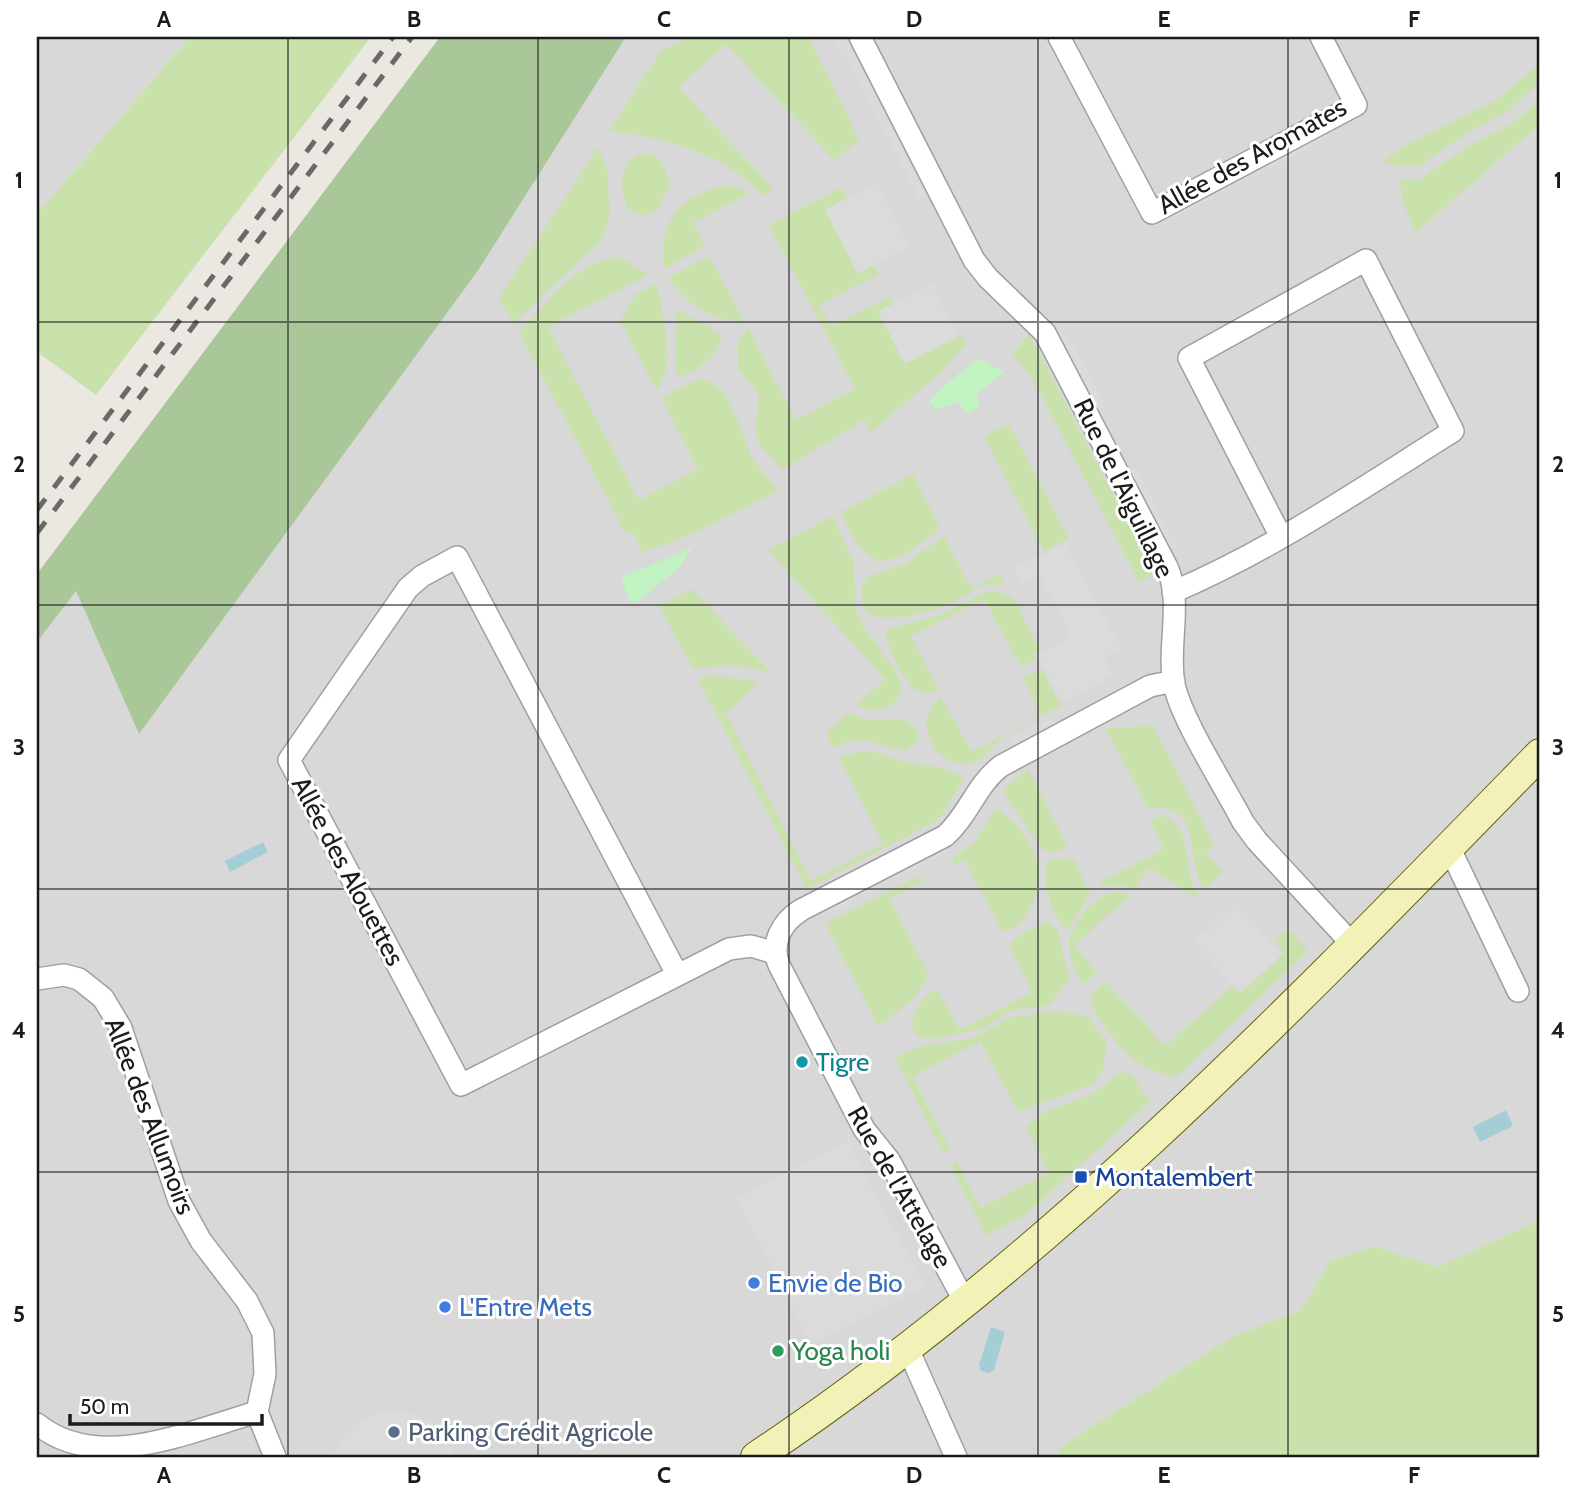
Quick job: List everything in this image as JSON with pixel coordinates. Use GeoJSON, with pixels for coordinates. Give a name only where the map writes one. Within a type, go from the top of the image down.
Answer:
{"type":"FeatureCollection","features":[{"type":"Feature","properties":{"kind":"street","name":"Rue de l'Aiguillage"},"geometry":{"type":"LineString","coordinates":[[860,37],[974,260],[1050,341],[1167,567],[1173,592],[1174,681],[1178,700],[1248,829],[1353,946]]}},
{"type":"Feature","properties":{"kind":"street","name":"Allée des Aromates"},"geometry":{"type":"LineString","coordinates":[[1059,37],[1152,213],[1356,105],[1321,37]]}},
{"type":"Feature","properties":{"kind":"street"},"geometry":{"type":"LineString","coordinates":[[1173,592],[1281,537],[1453,431],[1366,260],[1189,358],[1281,537]]}},
{"type":"Feature","properties":{"kind":"street","name":"Allée des Alouettes"},"geometry":{"type":"LineString","coordinates":[[677,974],[457,557],[422,576],[408,588],[289,760],[461,1085],[677,974],[734,948],[751,946],[775,954]]}},
{"type":"Feature","properties":{"kind":"street"},"geometry":{"type":"LineString","coordinates":[[775,954],[778,937],[795,914],[945,836],[958,822],[984,783],[1001,766],[1150,686],[1174,681]]}},
{"type":"Feature","properties":{"kind":"street"},"geometry":{"type":"LineString","coordinates":[[756,1457],[908,1349],[966,1304],[1212,1083],[1353,946],[1540,754]]}},
{"type":"Feature","properties":{"kind":"street"},"geometry":{"type":"LineString","coordinates":[[1449,847],[1518,991]]}},
{"type":"Feature","properties":{"kind":"street","name":"Rue de l'Attelage"},"geometry":{"type":"LineString","coordinates":[[775,954],[864,1129],[890,1160],[966,1304]]}},
{"type":"Feature","properties":{"kind":"street","name":"Allée des Allumoirs"},"geometry":{"type":"LineString","coordinates":[[37,979],[64,975],[79,979],[103,998],[121,1028],[180,1201],[201,1241],[247,1301],[262,1333],[265,1374],[257,1412]]}},
{"type":"Feature","properties":{"kind":"street"},"geometry":{"type":"LineString","coordinates":[[908,1349],[956,1457]]}},
{"type":"Feature","properties":{"kind":"street"},"geometry":{"type":"LineString","coordinates":[[37,1424],[59,1438],[97,1448],[147,1443],[257,1412],[275,1457]]}},
{"type":"Feature","properties":{"kind":"shaded area"},"geometry":{"type":"Polygon","coordinates":[[[37,37],[190,37],[37,214],[37,37]]]}},
{"type":"Feature","properties":{"kind":"shaded area"},"geometry":{"type":"Polygon","coordinates":[[[626,37],[1540,37],[1540,1220],[1437,1267],[1374,1246],[1330,1261],[1300,1311],[1233,1336],[1062,1446],[1055,1457],[37,1457],[37,642],[76,591],[139,733],[477,272],[626,37]]]}},
{"type":"Feature","properties":{"kind":"shaded area"},"geometry":{"type":"Polygon","coordinates":[[[832,37],[845,37],[925,195],[919,198],[844,49],[839,51],[832,37]]]}},
{"type":"Feature","properties":{"kind":"shaded area"},"geometry":{"type":"Polygon","coordinates":[[[1324,127],[1329,138],[1173,218],[1170,211],[1324,127]]]}},
{"type":"Feature","properties":{"kind":"shaded area"},"geometry":{"type":"Polygon","coordinates":[[[877,182],[910,247],[858,274],[825,210],[877,182]]]}},
{"type":"Feature","properties":{"kind":"shaded area"},"geometry":{"type":"Polygon","coordinates":[[[932,284],[958,336],[905,364],[878,312],[932,284]]]}},
{"type":"Feature","properties":{"kind":"shaded area"},"geometry":{"type":"Polygon","coordinates":[[[1061,324],[1107,405],[1098,410],[1054,327],[1061,324]]]}},
{"type":"Feature","properties":{"kind":"shaded area"},"geometry":{"type":"Polygon","coordinates":[[[1136,467],[1177,547],[1169,551],[1128,471],[1136,467]]]}},
{"type":"Feature","properties":{"kind":"shaded area"},"geometry":{"type":"Polygon","coordinates":[[[1066,543],[1121,649],[1104,657],[1113,675],[1062,703],[1036,654],[1071,637],[1040,576],[1021,585],[1013,569],[1066,543]]]}},
{"type":"Feature","properties":{"kind":"shaded area"},"geometry":{"type":"Polygon","coordinates":[[[1052,717],[1056,725],[1015,746],[1011,739],[1052,717]]]}},
{"type":"Feature","properties":{"kind":"shaded area"},"geometry":{"type":"Polygon","coordinates":[[[944,845],[948,852],[831,913],[827,906],[944,845]]]}},
{"type":"Feature","properties":{"kind":"shaded area"},"geometry":{"type":"Polygon","coordinates":[[[1236,903],[1282,954],[1240,992],[1194,943],[1236,903]]]}},
{"type":"Feature","properties":{"kind":"shaded area"},"geometry":{"type":"Polygon","coordinates":[[[848,1140],[924,1286],[812,1344],[735,1198],[848,1140]]]}},
{"type":"Feature","properties":{"kind":"shaded area","name":"Parking Crédit Agricole"},"geometry":{"type":"Polygon","coordinates":[[[393,1411],[413,1414],[431,1423],[445,1437],[455,1457],[334,1457],[341,1441],[357,1422],[374,1414],[393,1411]]]}},
{"type":"Feature","properties":{"kind":"green space"},"geometry":{"type":"Polygon","coordinates":[[[190,37],[371,37],[96,395],[37,352],[37,214],[190,37]]]}},
{"type":"Feature","properties":{"kind":"green space"},"geometry":{"type":"Polygon","coordinates":[[[440,37],[626,37],[477,272],[139,734],[76,591],[40,638],[37,633],[37,574],[440,37]]]}},
{"type":"Feature","properties":{"kind":"green space"},"geometry":{"type":"Polygon","coordinates":[[[689,37],[808,37],[859,139],[835,161],[726,44],[678,87],[774,189],[762,196],[732,169],[693,150],[650,138],[609,131],[661,51],[689,37]]]}},
{"type":"Feature","properties":{"kind":"green space"},"geometry":{"type":"Polygon","coordinates":[[[1540,64],[1540,82],[1508,111],[1466,133],[1422,165],[1395,167],[1383,161],[1402,147],[1496,100],[1540,64]]]}},
{"type":"Feature","properties":{"kind":"green space"},"geometry":{"type":"Polygon","coordinates":[[[1540,100],[1540,124],[1415,233],[1402,200],[1400,180],[1420,179],[1468,147],[1511,124],[1540,100]]]}},
{"type":"Feature","properties":{"kind":"green space"},"geometry":{"type":"Polygon","coordinates":[[[598,147],[607,168],[610,213],[602,239],[514,323],[499,298],[598,147]]]}},
{"type":"Feature","properties":{"kind":"green space"},"geometry":{"type":"Polygon","coordinates":[[[642,153],[658,159],[670,184],[658,208],[644,216],[627,208],[622,184],[625,169],[634,157],[642,153]]]}},
{"type":"Feature","properties":{"kind":"green space"},"geometry":{"type":"Polygon","coordinates":[[[727,185],[742,189],[748,194],[693,223],[705,246],[664,269],[665,236],[676,212],[696,196],[727,185]]]}},
{"type":"Feature","properties":{"kind":"green space"},"geometry":{"type":"Polygon","coordinates":[[[841,188],[848,198],[825,210],[858,274],[875,265],[879,274],[819,305],[831,326],[890,297],[893,304],[878,312],[905,364],[961,335],[966,344],[940,373],[871,432],[864,420],[782,470],[761,447],[755,430],[759,395],[737,367],[738,341],[748,329],[796,420],[855,389],[769,225],[841,188]]]}},
{"type":"Feature","properties":{"kind":"green space"},"geometry":{"type":"Polygon","coordinates":[[[709,256],[744,321],[721,318],[701,309],[691,303],[668,278],[709,256]]]}},
{"type":"Feature","properties":{"kind":"green space"},"geometry":{"type":"Polygon","coordinates":[[[621,258],[648,275],[548,327],[639,500],[698,469],[661,398],[683,386],[707,380],[724,394],[737,419],[751,453],[749,454],[778,491],[695,533],[641,553],[636,536],[620,529],[620,522],[519,333],[552,296],[577,274],[591,265],[621,258]]]}},
{"type":"Feature","properties":{"kind":"green space"},"geometry":{"type":"Polygon","coordinates":[[[656,284],[665,323],[667,355],[666,369],[656,390],[620,320],[636,294],[656,284]]]}},
{"type":"Feature","properties":{"kind":"green space"},"geometry":{"type":"Polygon","coordinates":[[[677,309],[722,335],[712,356],[681,377],[675,371],[677,309]]]}},
{"type":"Feature","properties":{"kind":"green space"},"geometry":{"type":"Polygon","coordinates":[[[1029,334],[1154,571],[1153,575],[1139,582],[1032,378],[1012,355],[1029,334]]]}},
{"type":"Feature","properties":{"kind":"green space"},"geometry":{"type":"Polygon","coordinates":[[[981,359],[1004,372],[976,395],[980,408],[967,414],[958,402],[936,410],[929,400],[972,362],[981,359]]]}},
{"type":"Feature","properties":{"kind":"green space"},"geometry":{"type":"Polygon","coordinates":[[[1009,424],[1069,539],[1044,552],[984,437],[1009,424]]]}},
{"type":"Feature","properties":{"kind":"green space"},"geometry":{"type":"Polygon","coordinates":[[[913,474],[940,529],[902,557],[879,561],[860,547],[841,512],[913,474]]]}},
{"type":"Feature","properties":{"kind":"green space"},"geometry":{"type":"Polygon","coordinates":[[[833,516],[854,564],[856,610],[862,625],[895,670],[902,689],[894,702],[883,709],[870,710],[857,704],[885,679],[768,550],[833,516]]]}},
{"type":"Feature","properties":{"kind":"green space"},"geometry":{"type":"Polygon","coordinates":[[[944,536],[972,589],[1000,574],[1005,586],[984,586],[950,604],[901,617],[875,616],[866,611],[861,592],[867,577],[905,564],[944,536]]]}},
{"type":"Feature","properties":{"kind":"green space"},"geometry":{"type":"Polygon","coordinates":[[[692,548],[680,567],[635,604],[629,600],[621,577],[692,548]]]}},
{"type":"Feature","properties":{"kind":"green space"},"geometry":{"type":"Polygon","coordinates":[[[692,589],[770,672],[732,665],[693,669],[659,606],[692,589]]]}},
{"type":"Feature","properties":{"kind":"green space"},"geometry":{"type":"Polygon","coordinates":[[[995,591],[1009,595],[1015,601],[1040,650],[1034,654],[1036,659],[1021,667],[984,599],[911,636],[939,690],[925,693],[913,687],[896,662],[888,643],[887,629],[940,615],[986,592],[995,591]]]}},
{"type":"Feature","properties":{"kind":"green space"},"geometry":{"type":"Polygon","coordinates":[[[1041,668],[1061,706],[1010,733],[974,762],[948,760],[938,753],[927,731],[927,719],[932,707],[941,697],[972,752],[1041,715],[1023,678],[1041,668]]]}},
{"type":"Feature","properties":{"kind":"green space"},"geometry":{"type":"Polygon","coordinates":[[[715,675],[759,682],[726,714],[811,881],[883,844],[839,758],[861,752],[878,753],[913,764],[945,768],[965,778],[938,820],[807,889],[698,679],[715,675]]]}},
{"type":"Feature","properties":{"kind":"green space"},"geometry":{"type":"Polygon","coordinates":[[[849,712],[866,720],[906,720],[918,731],[917,742],[905,751],[863,740],[833,748],[826,733],[849,712]]]}},
{"type":"Feature","properties":{"kind":"green space"},"geometry":{"type":"Polygon","coordinates":[[[1153,726],[1214,844],[1206,853],[1223,871],[1204,889],[1198,877],[1186,823],[1178,814],[1166,808],[1148,808],[1105,728],[1153,726]]]}},
{"type":"Feature","properties":{"kind":"green space"},"geometry":{"type":"Polygon","coordinates":[[[1028,769],[1068,848],[1050,853],[1043,850],[1003,793],[1028,769]]]}},
{"type":"Feature","properties":{"kind":"green space"},"geometry":{"type":"Polygon","coordinates":[[[996,808],[1008,817],[1027,839],[1039,878],[1037,892],[1026,916],[1016,926],[1003,932],[964,860],[955,865],[952,859],[977,839],[996,808]]]}},
{"type":"Feature","properties":{"kind":"green space"},"geometry":{"type":"Polygon","coordinates":[[[1162,815],[1173,821],[1180,830],[1193,884],[1199,894],[1196,897],[1149,868],[1134,891],[1125,886],[1102,885],[1100,882],[1164,849],[1149,820],[1162,815]]]}},
{"type":"Feature","properties":{"kind":"green space"},"geometry":{"type":"Polygon","coordinates":[[[1071,859],[1076,862],[1090,894],[1067,931],[1052,907],[1045,877],[1049,860],[1071,859]]]}},
{"type":"Feature","properties":{"kind":"green space"},"geometry":{"type":"Polygon","coordinates":[[[919,876],[922,881],[889,899],[929,975],[914,998],[879,1027],[825,924],[919,876]]]}},
{"type":"Feature","properties":{"kind":"green space"},"geometry":{"type":"Polygon","coordinates":[[[1117,891],[1129,896],[1074,946],[1097,973],[1083,984],[1070,956],[1069,947],[1074,929],[1092,904],[1108,893],[1117,891]]]}},
{"type":"Feature","properties":{"kind":"green space"},"geometry":{"type":"Polygon","coordinates":[[[1047,922],[1057,929],[1069,979],[1049,1006],[1013,1010],[985,1027],[965,1033],[927,1039],[915,1035],[912,1020],[914,1014],[925,997],[936,988],[960,1030],[1032,992],[1009,944],[1024,932],[1047,922]]]}},
{"type":"Feature","properties":{"kind":"green space"},"geometry":{"type":"Polygon","coordinates":[[[1288,929],[1308,951],[1178,1076],[1149,1068],[1125,1052],[1090,1003],[1093,993],[1105,981],[1165,1046],[1233,986],[1240,994],[1284,954],[1275,942],[1288,929]]]}},
{"type":"Feature","properties":{"kind":"green space"},"geometry":{"type":"Polygon","coordinates":[[[1058,1011],[1088,1017],[1107,1042],[1103,1069],[1094,1084],[1018,1112],[980,1041],[912,1077],[950,1149],[943,1152],[895,1058],[916,1047],[973,1038],[1011,1017],[1058,1011]]]}},
{"type":"Feature","properties":{"kind":"green space"},"geometry":{"type":"Polygon","coordinates":[[[1125,1072],[1133,1077],[1150,1102],[1023,1217],[986,1235],[950,1165],[956,1161],[981,1208],[1049,1172],[1026,1127],[1045,1112],[1102,1088],[1117,1074],[1125,1072]]]}},
{"type":"Feature","properties":{"kind":"green space"},"geometry":{"type":"Polygon","coordinates":[[[1540,1220],[1540,1457],[1055,1457],[1062,1446],[1233,1336],[1300,1311],[1330,1261],[1374,1246],[1437,1267],[1540,1220]]]}},
{"type":"Feature","properties":{"kind":"water"},"geometry":{"type":"Polygon","coordinates":[[[263,842],[268,852],[230,872],[225,861],[263,842]]]}},
{"type":"Feature","properties":{"kind":"water"},"geometry":{"type":"Polygon","coordinates":[[[1506,1110],[1513,1126],[1480,1142],[1473,1127],[1506,1110]]]}},
{"type":"Feature","properties":{"kind":"water"},"geometry":{"type":"Polygon","coordinates":[[[991,1327],[1005,1332],[994,1370],[989,1373],[981,1371],[979,1365],[991,1327]]]}},
{"type":"Feature","properties":{"kind":"railway"},"geometry":{"type":"LineString","coordinates":[[37,510],[393,37]]}},
{"type":"Feature","properties":{"kind":"railway"},"geometry":{"type":"LineString","coordinates":[[37,533],[412,37]]}},
{"type":"Feature","properties":{"kind":"place","name":"Tigre"},"geometry":{"type":"Point","coordinates":[802,1062]}},
{"type":"Feature","properties":{"kind":"place","name":"Montalembert"},"geometry":{"type":"Point","coordinates":[1081,1177]}},
{"type":"Feature","properties":{"kind":"place","name":"Envie de Bio"},"geometry":{"type":"Point","coordinates":[754,1283]}},
{"type":"Feature","properties":{"kind":"place","name":"L'Entre Mets"},"geometry":{"type":"Point","coordinates":[445,1307]}},
{"type":"Feature","properties":{"kind":"place","name":"Yoga holi"},"geometry":{"type":"Point","coordinates":[778,1351]}},
{"type":"Feature","properties":{"kind":"place","name":"Parking Crédit Agricole"},"geometry":{"type":"Point","coordinates":[394,1432]}}]}
